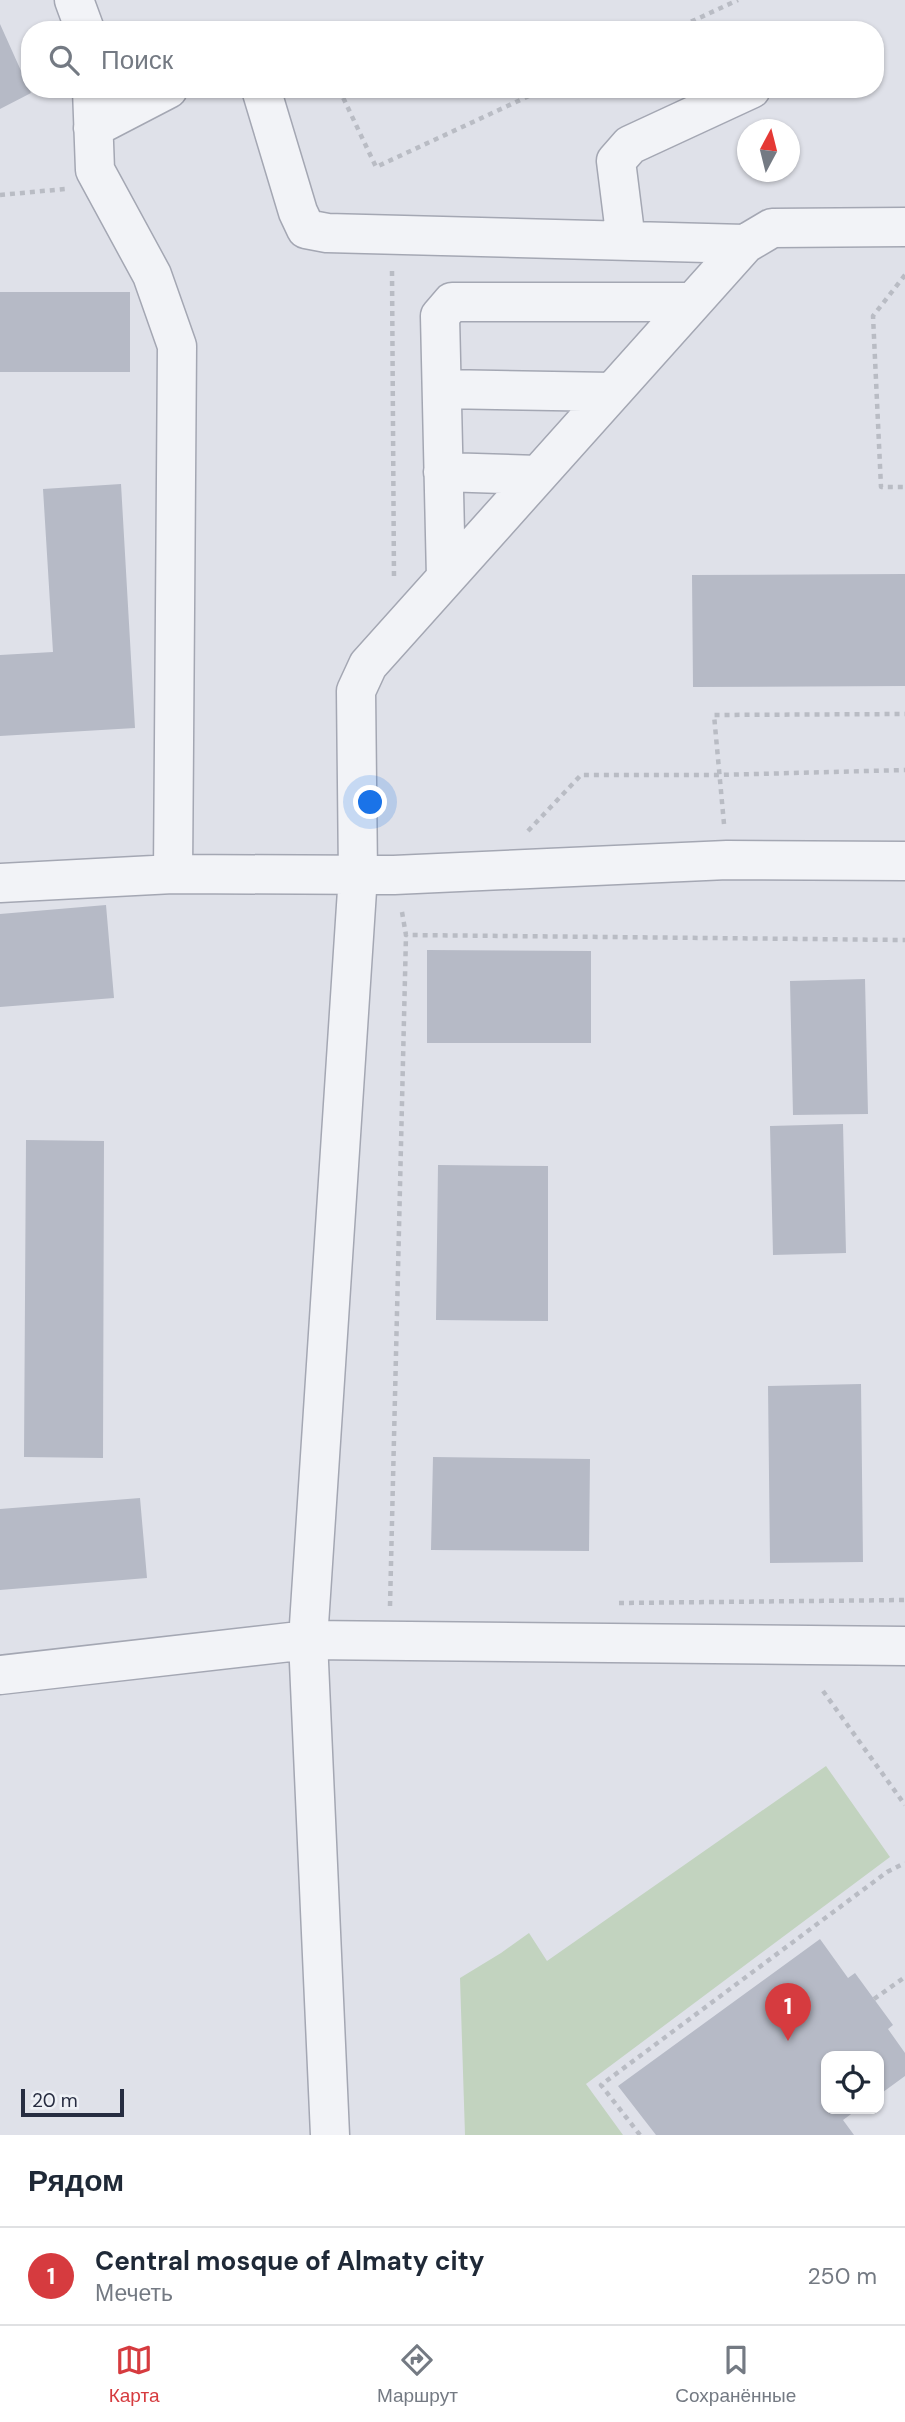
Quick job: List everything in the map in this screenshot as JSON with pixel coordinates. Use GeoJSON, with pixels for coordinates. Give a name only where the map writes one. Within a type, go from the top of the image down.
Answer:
{"type":"FeatureCollection","features":[{"type":"Feature","properties":{"kind":"street"},"geometry":{"type":"LineString","coordinates":[[74,0],[82,21]]}},
{"type":"Feature","properties":{"kind":"street"},"geometry":{"type":"LineString","coordinates":[[92,98],[95,170],[152,275],[177,345],[173,874]]}},
{"type":"Feature","properties":{"kind":"street"},"geometry":{"type":"LineString","coordinates":[[93,128],[151,98]]}},
{"type":"Feature","properties":{"kind":"street"},"geometry":{"type":"LineString","coordinates":[[264,98],[298,212],[306,229],[327,233],[745,244]]}},
{"type":"Feature","properties":{"kind":"street"},"geometry":{"type":"LineString","coordinates":[[626,241],[616,160],[630,145],[732,98]]}},
{"type":"Feature","properties":{"kind":"street"},"geometry":{"type":"LineString","coordinates":[[330,2135],[308,1640],[376,875],[356,691],[368,665],[745,244],[772,228],[905,227]]}},
{"type":"Feature","properties":{"kind":"street"},"geometry":{"type":"LineString","coordinates":[[446,578],[440,316],[452,302],[693,302]]}},
{"type":"Feature","properties":{"kind":"street"},"geometry":{"type":"LineString","coordinates":[[442,389],[612,392]]}},
{"type":"Feature","properties":{"kind":"street"},"geometry":{"type":"LineString","coordinates":[[443,472],[538,475]]}},
{"type":"Feature","properties":{"kind":"street"},"geometry":{"type":"LineString","coordinates":[[0,883],[173,874],[376,875],[727,860],[905,861]]}},
{"type":"Feature","properties":{"kind":"street"},"geometry":{"type":"LineString","coordinates":[[0,1675],[308,1640],[905,1646]]}},
{"type":"Feature","properties":{"kind":"path"},"geometry":{"type":"LineString","coordinates":[[692,21],[738,0]]}},
{"type":"Feature","properties":{"kind":"path"},"geometry":{"type":"LineString","coordinates":[[343,98],[376,167],[525,98]]}},
{"type":"Feature","properties":{"kind":"path"},"geometry":{"type":"LineString","coordinates":[[0,195],[103,185]]}},
{"type":"Feature","properties":{"kind":"path"},"geometry":{"type":"LineString","coordinates":[[905,275],[873,316],[881,487],[905,487]]}},
{"type":"Feature","properties":{"kind":"path"},"geometry":{"type":"LineString","coordinates":[[727,860],[715,715],[905,714]]}},
{"type":"Feature","properties":{"kind":"path"},"geometry":{"type":"LineString","coordinates":[[520,839],[581,775],[719,775],[905,770]]}},
{"type":"Feature","properties":{"kind":"path"},"geometry":{"type":"LineString","coordinates":[[376,875],[406,935],[390,1641]]}},
{"type":"Feature","properties":{"kind":"path"},"geometry":{"type":"LineString","coordinates":[[406,935],[905,940]]}},
{"type":"Feature","properties":{"kind":"path"},"geometry":{"type":"LineString","coordinates":[[823,1691],[905,1805]]}},
{"type":"Feature","properties":{"kind":"path"},"geometry":{"type":"LineString","coordinates":[[640,2135],[601,2085],[887,1872],[905,1863]]}},
{"type":"Feature","properties":{"kind":"path"},"geometry":{"type":"LineString","coordinates":[[874,1999],[905,1977]]}},
{"type":"Feature","properties":{"kind":"green space"},"geometry":{"type":"Polygon","coordinates":[[[826,1766],[890,1857],[586,2084],[623,2135],[465,2135],[460,1978],[529,1933],[547,1961],[826,1766]]]}},
{"type":"Feature","properties":{"kind":"building"},"geometry":{"type":"Polygon","coordinates":[[[0,24],[21,71],[21,98],[0,109],[0,24]]]}},
{"type":"Feature","properties":{"kind":"building"},"geometry":{"type":"Polygon","coordinates":[[[0,292],[130,292],[130,372],[0,372],[0,292]]]}},
{"type":"Feature","properties":{"kind":"building"},"geometry":{"type":"Polygon","coordinates":[[[121,484],[135,728],[0,736],[0,655],[53,652],[43,489],[121,484]]]}},
{"type":"Feature","properties":{"kind":"building"},"geometry":{"type":"Polygon","coordinates":[[[905,574],[905,686],[693,687],[692,575],[905,574]]]}},
{"type":"Feature","properties":{"kind":"building"},"geometry":{"type":"Polygon","coordinates":[[[106,905],[114,998],[0,1007],[0,914],[106,905]]]}},
{"type":"Feature","properties":{"kind":"building"},"geometry":{"type":"Polygon","coordinates":[[[427,950],[591,951],[591,1043],[427,1043],[427,950]]]}},
{"type":"Feature","properties":{"kind":"building"},"geometry":{"type":"Polygon","coordinates":[[[865,979],[868,1114],[793,1115],[790,981],[865,979]]]}},
{"type":"Feature","properties":{"kind":"building"},"geometry":{"type":"Polygon","coordinates":[[[843,1124],[846,1253],[773,1255],[770,1126],[843,1124]]]}},
{"type":"Feature","properties":{"kind":"building"},"geometry":{"type":"Polygon","coordinates":[[[26,1140],[104,1141],[103,1458],[24,1457],[26,1140]]]}},
{"type":"Feature","properties":{"kind":"building"},"geometry":{"type":"Polygon","coordinates":[[[438,1165],[548,1166],[548,1321],[436,1320],[438,1165]]]}},
{"type":"Feature","properties":{"kind":"building"},"geometry":{"type":"Polygon","coordinates":[[[861,1384],[863,1562],[770,1563],[768,1386],[861,1384]]]}},
{"type":"Feature","properties":{"kind":"building"},"geometry":{"type":"Polygon","coordinates":[[[433,1457],[590,1459],[589,1551],[431,1550],[433,1457]]]}},
{"type":"Feature","properties":{"kind":"building"},"geometry":{"type":"Polygon","coordinates":[[[140,1498],[147,1578],[0,1590],[0,1509],[140,1498]]]}},
{"type":"Feature","properties":{"kind":"building"},"geometry":{"type":"Polygon","coordinates":[[[820,1939],[848,1978],[855,1973],[893,2025],[888,2029],[905,2053],[905,2076],[884,2091],[884,2051],[821,2051],[821,2114],[851,2114],[843,2120],[854,2135],[656,2135],[618,2086],[820,1939]]]}},
{"type":"Feature","properties":{"kind":"place","name":"Central mosque of Almaty city"},"geometry":{"type":"Point","coordinates":[788,2041]}}]}
